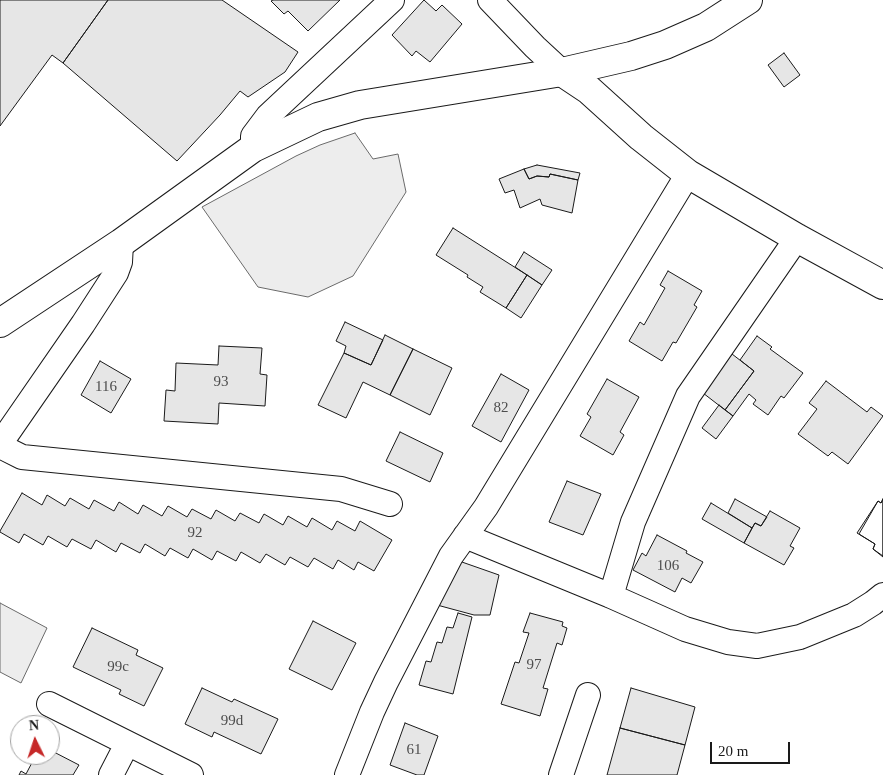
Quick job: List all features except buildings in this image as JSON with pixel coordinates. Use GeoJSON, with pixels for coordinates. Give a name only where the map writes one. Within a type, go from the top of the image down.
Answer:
{"type":"FeatureCollection","features":[{"type":"Feature","properties":{"kind":"main road"},"geometry":{"type":"LineString","coordinates":[[0,323],[121,243],[253,148],[318,117],[360,105],[562,72],[631,56],[665,45],[706,27],[748,0]]}},
{"type":"Feature","properties":{"kind":"main road"},"geometry":{"type":"LineString","coordinates":[[562,72],[590,90],[641,137],[688,174],[797,238],[883,285]]}},
{"type":"Feature","properties":{"kind":"street"},"geometry":{"type":"LineString","coordinates":[[253,148],[253,136],[268,116],[392,0]]}},
{"type":"Feature","properties":{"kind":"street"},"geometry":{"type":"LineString","coordinates":[[490,0],[562,72]]}},
{"type":"Feature","properties":{"kind":"street"},"geometry":{"type":"LineString","coordinates":[[347,775],[386,682],[451,556],[486,507],[688,174]]}},
{"type":"Feature","properties":{"kind":"street"},"geometry":{"type":"LineString","coordinates":[[611,596],[633,522],[688,396],[797,238]]}},
{"type":"Feature","properties":{"kind":"street"},"geometry":{"type":"LineString","coordinates":[[121,243],[120,262],[116,273],[0,445],[22,457],[341,489],[390,504]]}},
{"type":"Feature","properties":{"kind":"street"},"geometry":{"type":"LineString","coordinates":[[465,536],[611,596],[685,629],[728,642],[757,646],[800,637],[854,615],[883,595]]}},
{"type":"Feature","properties":{"kind":"street"},"geometry":{"type":"LineString","coordinates":[[561,775],[588,695]]}},
{"type":"Feature","properties":{"kind":"street"},"geometry":{"type":"LineString","coordinates":[[49,704],[191,775]]}},
{"type":"Feature","properties":{"kind":"street"},"geometry":{"type":"LineString","coordinates":[[111,775],[128,744]]}},
{"type":"Feature","properties":{"kind":"shaded area"},"geometry":{"type":"Polygon","coordinates":[[[355,133],[373,159],[398,154],[406,192],[353,276],[308,297],[258,287],[202,207],[296,156],[320,145],[355,133]]]}},
{"type":"Feature","properties":{"kind":"shaded area"},"geometry":{"type":"Polygon","coordinates":[[[0,603],[47,628],[21,683],[0,672],[0,603]]]}}]}
